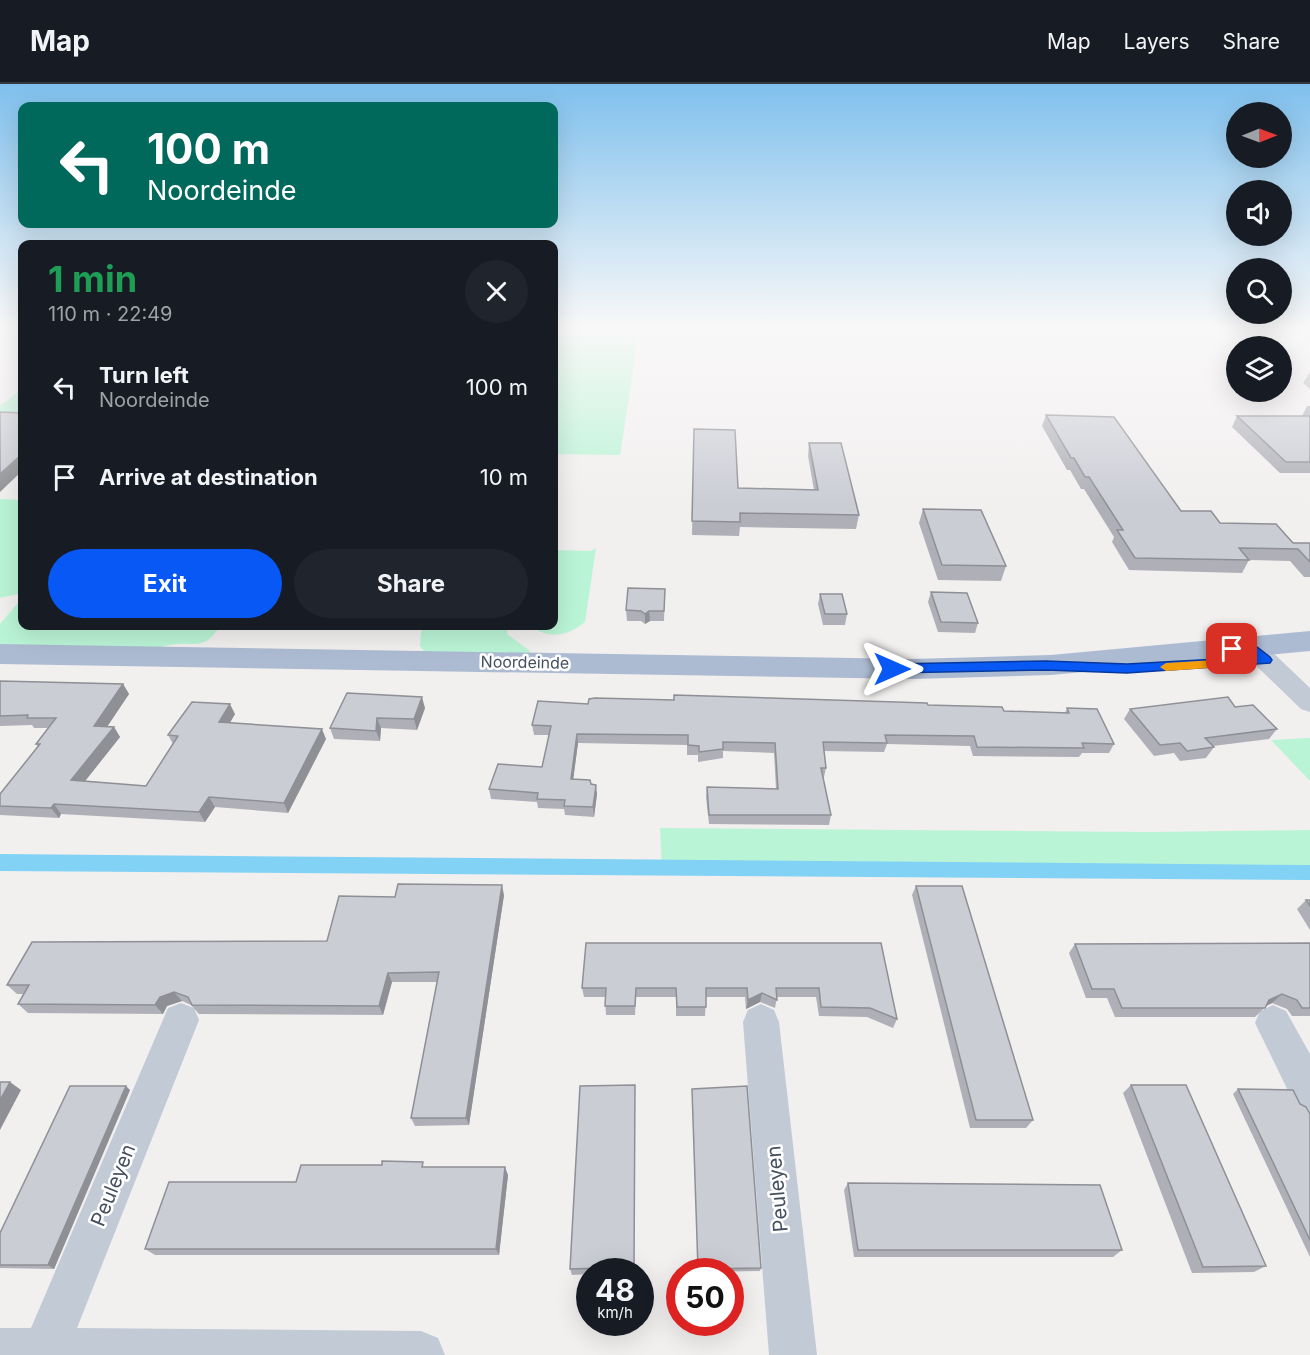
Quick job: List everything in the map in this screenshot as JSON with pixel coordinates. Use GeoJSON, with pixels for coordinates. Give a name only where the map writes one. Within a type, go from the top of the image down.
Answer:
{"type":"FeatureCollection","features":[{"type":"Feature","properties":{"kind":"main road","name":"Noordeinde"},"geometry":{"type":"LineString","coordinates":[[1259,654],[1310,641]]}},
{"type":"Feature","properties":{"kind":"main road","name":"Noordeinde"},"geometry":{"type":"LineString","coordinates":[[0,654],[913,669],[1051,665],[1127,669],[1259,654],[1310,655]]}},
{"type":"Feature","properties":{"kind":"street"},"geometry":{"type":"LineString","coordinates":[[1259,654],[1310,703]]}},
{"type":"Feature","properties":{"kind":"street","name":"Peuleyen"},"geometry":{"type":"LineString","coordinates":[[45,1350],[181,1020]]}},
{"type":"Feature","properties":{"kind":"street","name":"Peuleyen"},"geometry":{"type":"LineString","coordinates":[[761,1022],[793,1355]]}},
{"type":"Feature","properties":{"kind":"street"},"geometry":{"type":"LineString","coordinates":[[1273,1023],[1310,1094]]}},
{"type":"Feature","properties":{"kind":"street"},"geometry":{"type":"LineString","coordinates":[[0,1351],[421,1355]]}},
{"type":"Feature","properties":{"kind":"green space"},"geometry":{"type":"Polygon","coordinates":[[[558,384],[631,384],[620,455],[558,454],[558,384]]]}},
{"type":"Feature","properties":{"kind":"green space"},"geometry":{"type":"Polygon","coordinates":[[[18,392],[18,418],[0,417],[0,406],[18,392]]]}},
{"type":"Feature","properties":{"kind":"green space"},"geometry":{"type":"Polygon","coordinates":[[[0,499],[18,500],[18,594],[0,598],[0,499]]]}},
{"type":"Feature","properties":{"kind":"green space"},"geometry":{"type":"Polygon","coordinates":[[[596,548],[585,622],[579,627],[558,635],[538,630],[558,630],[558,550],[591,551],[596,548]]]}},
{"type":"Feature","properties":{"kind":"green space"},"geometry":{"type":"Polygon","coordinates":[[[18,603],[18,630],[217,630],[207,641],[201,643],[171,644],[161,647],[0,646],[0,624],[18,603]]]}},
{"type":"Feature","properties":{"kind":"green space"},"geometry":{"type":"Polygon","coordinates":[[[423,630],[508,630],[507,634],[530,651],[529,654],[426,653],[420,646],[423,630]]]}},
{"type":"Feature","properties":{"kind":"green space"},"geometry":{"type":"Polygon","coordinates":[[[1310,738],[1310,781],[1271,740],[1310,738]]]}},
{"type":"Feature","properties":{"kind":"green space"},"geometry":{"type":"Polygon","coordinates":[[[660,828],[1149,832],[1310,830],[1310,873],[662,870],[660,828]]]}},
{"type":"Feature","properties":{"kind":"water"},"geometry":{"type":"Polygon","coordinates":[[[0,854],[1310,865],[1310,880],[0,871],[0,854]]]}},
{"type":"Feature","properties":{"kind":"building"},"geometry":{"type":"Polygon","coordinates":[[[0,412],[18,413],[18,458],[0,474],[0,412]]]}},
{"type":"Feature","properties":{"kind":"building"},"geometry":{"type":"Polygon","coordinates":[[[1046,415],[1114,417],[1181,511],[1211,511],[1220,523],[1276,524],[1293,543],[1310,543],[1310,562],[1298,549],[1239,548],[1249,560],[1135,558],[1117,530],[1123,530],[1089,477],[1085,477],[1074,458],[1071,458],[1046,415]]]}},
{"type":"Feature","properties":{"kind":"building"},"geometry":{"type":"Polygon","coordinates":[[[1237,416],[1310,416],[1310,462],[1286,462],[1237,416]]]}},
{"type":"Feature","properties":{"kind":"building"},"geometry":{"type":"Polygon","coordinates":[[[694,429],[735,430],[738,488],[818,490],[809,443],[841,443],[859,515],[740,513],[740,522],[692,521],[694,429]]]}},
{"type":"Feature","properties":{"kind":"building"},"geometry":{"type":"Polygon","coordinates":[[[923,509],[981,510],[1006,566],[942,565],[923,509]]]}},
{"type":"Feature","properties":{"kind":"building"},"geometry":{"type":"Polygon","coordinates":[[[628,588],[665,589],[664,611],[649,611],[645,614],[641,611],[626,610],[628,588]]]}},
{"type":"Feature","properties":{"kind":"building"},"geometry":{"type":"Polygon","coordinates":[[[931,592],[967,593],[978,623],[941,622],[931,592]]]}},
{"type":"Feature","properties":{"kind":"building"},"geometry":{"type":"Polygon","coordinates":[[[820,594],[842,594],[847,614],[825,614],[820,594]]]}},
{"type":"Feature","properties":{"kind":"building"},"geometry":{"type":"Polygon","coordinates":[[[0,681],[123,684],[94,726],[114,727],[71,780],[146,786],[178,736],[168,735],[192,702],[230,704],[219,722],[322,729],[284,803],[209,797],[199,812],[54,804],[51,808],[0,806],[0,794],[40,744],[36,744],[56,718],[27,718],[28,715],[0,716],[0,681]]]}},
{"type":"Feature","properties":{"kind":"building"},"geometry":{"type":"Polygon","coordinates":[[[347,693],[422,697],[414,719],[377,718],[376,731],[330,728],[347,693]]]}},
{"type":"Feature","properties":{"kind":"building"},"geometry":{"type":"Polygon","coordinates":[[[674,695],[927,703],[928,705],[1002,707],[1004,711],[1069,713],[1067,708],[1097,709],[1114,744],[1082,743],[1084,748],[977,747],[974,736],[885,735],[887,743],[823,742],[826,768],[821,768],[831,815],[709,815],[707,787],[778,789],[775,743],[723,742],[723,749],[699,752],[699,746],[688,745],[688,735],[577,734],[571,779],[590,780],[591,784],[596,785],[593,807],[564,806],[565,800],[537,799],[538,793],[489,789],[498,764],[542,767],[551,726],[532,725],[538,701],[588,704],[589,699],[595,698],[674,700],[674,695]]]}},
{"type":"Feature","properties":{"kind":"building"},"geometry":{"type":"Polygon","coordinates":[[[1228,697],[1235,707],[1253,705],[1277,729],[1205,738],[1214,747],[1187,751],[1180,743],[1160,745],[1130,709],[1228,697]]]}},
{"type":"Feature","properties":{"kind":"building"},"geometry":{"type":"Polygon","coordinates":[[[398,884],[502,885],[466,1118],[411,1118],[439,972],[388,973],[379,1006],[192,1005],[188,997],[174,992],[160,997],[155,1005],[18,1004],[29,985],[7,985],[32,942],[327,941],[339,896],[395,897],[398,884]]]}},
{"type":"Feature","properties":{"kind":"building"},"geometry":{"type":"Polygon","coordinates":[[[916,886],[962,886],[1033,1120],[976,1120],[916,886]]]}},
{"type":"Feature","properties":{"kind":"building"},"geometry":{"type":"Polygon","coordinates":[[[586,943],[881,943],[897,1019],[870,1008],[821,1007],[819,988],[776,988],[777,1000],[762,993],[748,1000],[747,988],[706,988],[706,1007],[677,1007],[676,988],[636,988],[635,1006],[605,1006],[606,988],[582,988],[586,943]]]}},
{"type":"Feature","properties":{"kind":"building"},"geometry":{"type":"Polygon","coordinates":[[[1310,943],[1310,1008],[1302,1008],[1297,1000],[1282,994],[1269,1000],[1265,1008],[1122,1008],[1114,989],[1092,989],[1075,944],[1310,943]]]}},
{"type":"Feature","properties":{"kind":"building"},"geometry":{"type":"Polygon","coordinates":[[[0,1082],[10,1082],[0,1100],[0,1082]]]}},
{"type":"Feature","properties":{"kind":"building"},"geometry":{"type":"Polygon","coordinates":[[[635,1085],[634,1258],[576,1258],[576,1269],[570,1269],[580,1086],[635,1085]]]}},
{"type":"Feature","properties":{"kind":"building"},"geometry":{"type":"Polygon","coordinates":[[[1131,1085],[1186,1085],[1266,1266],[1203,1267],[1131,1085]]]}},
{"type":"Feature","properties":{"kind":"building"},"geometry":{"type":"Polygon","coordinates":[[[70,1086],[126,1086],[48,1265],[0,1265],[0,1233],[70,1086]]]}},
{"type":"Feature","properties":{"kind":"building"},"geometry":{"type":"Polygon","coordinates":[[[747,1086],[761,1268],[744,1268],[744,1258],[698,1258],[692,1089],[747,1086]]]}},
{"type":"Feature","properties":{"kind":"building"},"geometry":{"type":"Polygon","coordinates":[[[1238,1089],[1293,1090],[1300,1104],[1306,1107],[1310,1114],[1310,1240],[1238,1089]]]}},
{"type":"Feature","properties":{"kind":"building"},"geometry":{"type":"Polygon","coordinates":[[[382,1161],[423,1162],[422,1167],[505,1167],[496,1249],[145,1249],[169,1182],[296,1182],[301,1165],[382,1165],[382,1161]]]}},
{"type":"Feature","properties":{"kind":"building"},"geometry":{"type":"Polygon","coordinates":[[[848,1183],[1100,1185],[1122,1250],[858,1250],[848,1183]]]}},
{"type":"Feature","properties":{"kind":"slow traffic"},"geometry":{"type":"LineString","coordinates":[[1166,667],[1249,662]]}},
{"type":"Feature","properties":{"kind":"route"},"geometry":{"type":"LineString","coordinates":[[892,669],[1046,665],[1127,669],[1186,667],[1266,660],[1252,647],[1232,649]]}}]}
